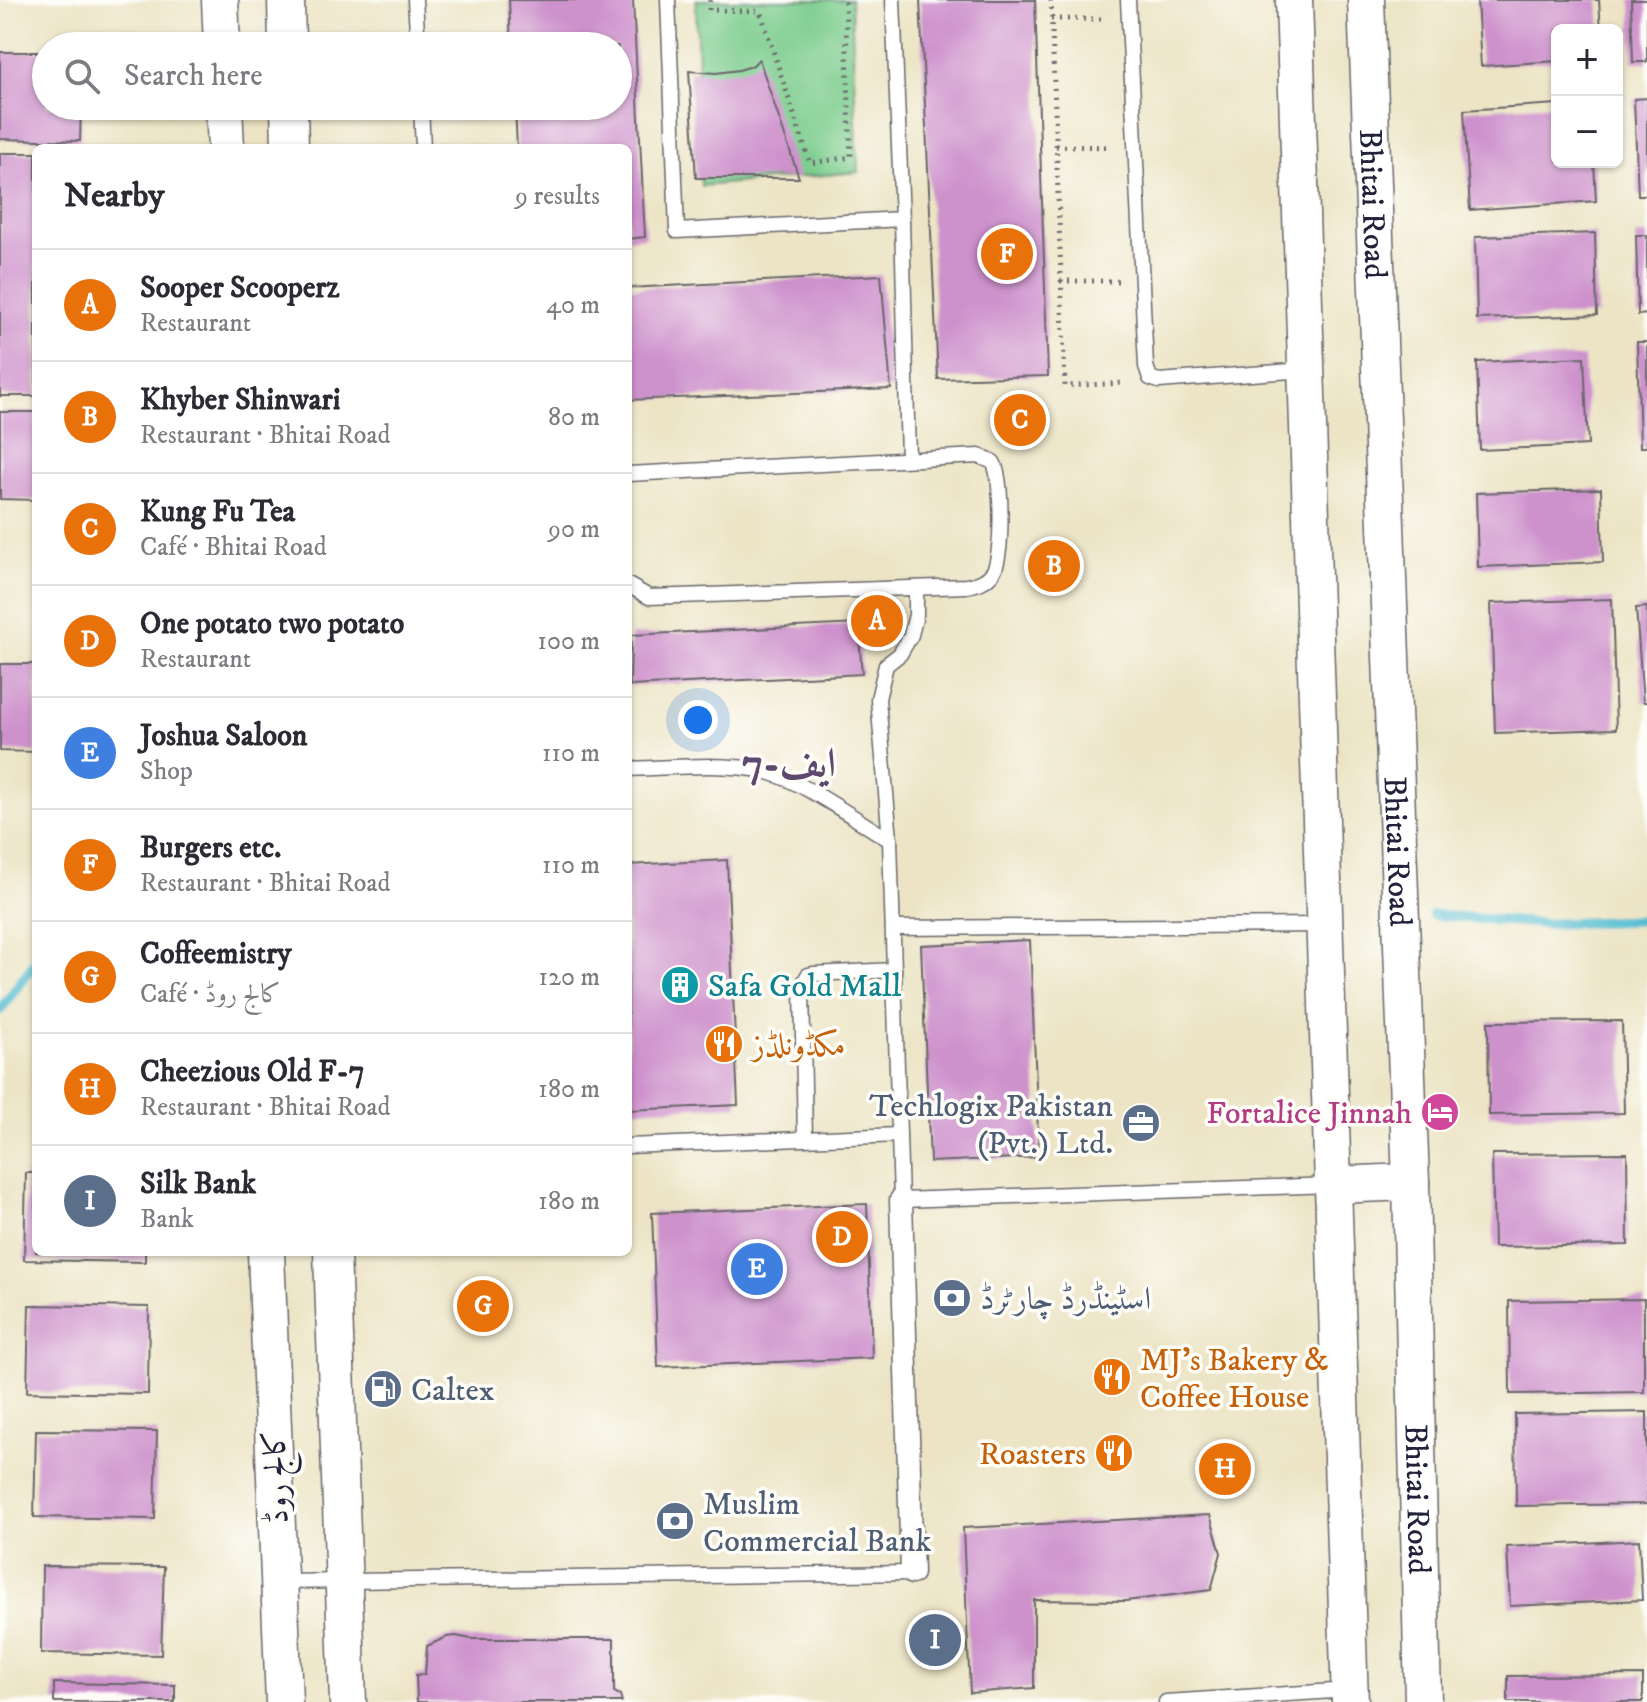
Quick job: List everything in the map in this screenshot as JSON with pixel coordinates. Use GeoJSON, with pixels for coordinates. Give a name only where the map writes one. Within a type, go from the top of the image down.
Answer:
{"type":"FeatureCollection","features":[{"type":"Feature","properties":{"kind":"street"},"geometry":{"type":"LineString","coordinates":[[220,0],[221,32]]}},
{"type":"Feature","properties":{"kind":"street"},"geometry":{"type":"LineString","coordinates":[[286,0],[287,32]]}},
{"type":"Feature","properties":{"kind":"street"},"geometry":{"type":"LineString","coordinates":[[1294,0],[1350,1696]]}},
{"type":"Feature","properties":{"kind":"street","name":"Bhitai Road"},"geometry":{"type":"LineString","coordinates":[[1366,0],[1411,1182],[1423,1702]]}},
{"type":"Feature","properties":{"kind":"street"},"geometry":{"type":"LineString","coordinates":[[225,120],[226,144]]}},
{"type":"Feature","properties":{"kind":"street"},"geometry":{"type":"LineString","coordinates":[[289,120],[290,144]]}},
{"type":"Feature","properties":{"kind":"street"},"geometry":{"type":"LineString","coordinates":[[1333,1185],[1411,1182]]}},
{"type":"Feature","properties":{"kind":"street"},"geometry":{"type":"LineString","coordinates":[[901,1200],[912,1573]]}},
{"type":"Feature","properties":{"kind":"street","name":"کالج روڈ"},"geometry":{"type":"LineString","coordinates":[[266,1256],[284,1702]]}},
{"type":"Feature","properties":{"kind":"street","name":"کالج روڈ"},"geometry":{"type":"LineString","coordinates":[[332,1256],[348,1702]]}},
{"type":"Feature","properties":{"kind":"lane"},"geometry":{"type":"LineString","coordinates":[[415,0],[417,32]]}},
{"type":"Feature","properties":{"kind":"lane"},"geometry":{"type":"LineString","coordinates":[[668,0],[677,231],[902,219]]}},
{"type":"Feature","properties":{"kind":"lane"},"geometry":{"type":"LineString","coordinates":[[893,0],[908,459]]}},
{"type":"Feature","properties":{"kind":"lane"},"geometry":{"type":"LineString","coordinates":[[1128,0],[1146,366],[1150,378],[1159,381],[1307,370]]}},
{"type":"Feature","properties":{"kind":"lane"},"geometry":{"type":"LineString","coordinates":[[422,120],[423,144]]}},
{"type":"Feature","properties":{"kind":"lane"},"geometry":{"type":"LineString","coordinates":[[632,474],[979,456],[993,462],[999,477],[999,559],[993,573],[979,583],[966,586],[649,597],[632,587]]}},
{"type":"Feature","properties":{"kind":"lane"},"geometry":{"type":"LineString","coordinates":[[916,588],[916,615],[911,635],[900,654],[886,665],[878,699],[890,840],[901,1200],[1333,1185]]}},
{"type":"Feature","properties":{"kind":"lane"},"geometry":{"type":"LineString","coordinates":[[632,769],[736,768],[770,773],[800,786],[890,840]]}},
{"type":"Feature","properties":{"kind":"lane"},"geometry":{"type":"LineString","coordinates":[[893,928],[1325,925]]}},
{"type":"Feature","properties":{"kind":"lane"},"geometry":{"type":"LineString","coordinates":[[805,1139],[802,986],[805,979],[813,974],[894,970]]}},
{"type":"Feature","properties":{"kind":"lane"},"geometry":{"type":"LineString","coordinates":[[632,1146],[899,1135]]}},
{"type":"Feature","properties":{"kind":"lane"},"geometry":{"type":"LineString","coordinates":[[280,1582],[912,1573]]}},
{"type":"Feature","properties":{"kind":"lane"},"geometry":{"type":"LineString","coordinates":[[1166,1702],[1350,1696]]}},
{"type":"Feature","properties":{"kind":"path"},"geometry":{"type":"LineString","coordinates":[[710,0],[709,10],[760,11],[810,163],[851,157],[845,0]]}},
{"type":"Feature","properties":{"kind":"path"},"geometry":{"type":"LineString","coordinates":[[1051,0],[1065,386],[1159,381]]}},
{"type":"Feature","properties":{"kind":"path"},"geometry":{"type":"LineString","coordinates":[[1051,19],[1129,19]]}},
{"type":"Feature","properties":{"kind":"path"},"geometry":{"type":"LineString","coordinates":[[1056,146],[1135,148]]}},
{"type":"Feature","properties":{"kind":"path"},"geometry":{"type":"LineString","coordinates":[[1060,281],[1142,281]]}},
{"type":"Feature","properties":{"kind":"green space"},"geometry":{"type":"Polygon","coordinates":[[[696,0],[851,0],[858,172],[701,186],[696,0]]]}},
{"type":"Feature","properties":{"kind":"building"},"geometry":{"type":"Polygon","coordinates":[[[509,0],[633,0],[645,237],[632,239],[632,144],[517,144],[516,120],[632,120],[632,32],[510,32],[509,0]]]}},
{"type":"Feature","properties":{"kind":"building"},"geometry":{"type":"Polygon","coordinates":[[[920,0],[1035,0],[1048,376],[938,379],[920,0]]]}},
{"type":"Feature","properties":{"kind":"building"},"geometry":{"type":"Polygon","coordinates":[[[1477,0],[1599,0],[1601,24],[1551,24],[1551,61],[1481,66],[1477,0]]]}},
{"type":"Feature","properties":{"kind":"building"},"geometry":{"type":"Polygon","coordinates":[[[1631,0],[1647,0],[1647,62],[1633,62],[1631,0]]]}},
{"type":"Feature","properties":{"kind":"building"},"geometry":{"type":"Polygon","coordinates":[[[0,52],[32,52],[32,120],[81,120],[80,141],[0,139],[0,52]]]}},
{"type":"Feature","properties":{"kind":"building"},"geometry":{"type":"Polygon","coordinates":[[[759,59],[799,178],[696,178],[689,71],[716,73],[739,70],[752,66],[759,59]]]}},
{"type":"Feature","properties":{"kind":"building"},"geometry":{"type":"Polygon","coordinates":[[[1647,98],[1647,195],[1638,195],[1634,99],[1647,98]]]}},
{"type":"Feature","properties":{"kind":"building"},"geometry":{"type":"Polygon","coordinates":[[[1551,104],[1551,168],[1594,168],[1596,201],[1470,210],[1464,110],[1551,104]]]}},
{"type":"Feature","properties":{"kind":"building"},"geometry":{"type":"Polygon","coordinates":[[[0,153],[32,153],[32,396],[0,396],[0,153]]]}},
{"type":"Feature","properties":{"kind":"building"},"geometry":{"type":"Polygon","coordinates":[[[1595,233],[1597,315],[1477,319],[1475,237],[1595,233]]]}},
{"type":"Feature","properties":{"kind":"building"},"geometry":{"type":"Polygon","coordinates":[[[1636,235],[1647,235],[1647,314],[1638,315],[1636,235]]]}},
{"type":"Feature","properties":{"kind":"building"},"geometry":{"type":"Polygon","coordinates":[[[881,275],[891,389],[632,400],[632,288],[881,275]]]}},
{"type":"Feature","properties":{"kind":"building"},"geometry":{"type":"Polygon","coordinates":[[[1637,342],[1647,342],[1647,447],[1640,447],[1637,342]]]}},
{"type":"Feature","properties":{"kind":"building"},"geometry":{"type":"Polygon","coordinates":[[[1584,357],[1588,445],[1480,450],[1477,362],[1584,357]]]}},
{"type":"Feature","properties":{"kind":"building"},"geometry":{"type":"Polygon","coordinates":[[[0,412],[32,412],[32,500],[0,499],[0,412]]]}},
{"type":"Feature","properties":{"kind":"building"},"geometry":{"type":"Polygon","coordinates":[[[1601,489],[1603,562],[1478,567],[1476,493],[1601,489]]]}},
{"type":"Feature","properties":{"kind":"building"},"geometry":{"type":"Polygon","coordinates":[[[1612,599],[1616,729],[1495,733],[1491,603],[1612,599]]]}},
{"type":"Feature","properties":{"kind":"building"},"geometry":{"type":"Polygon","coordinates":[[[1647,607],[1647,702],[1643,702],[1636,608],[1647,607]]]}},
{"type":"Feature","properties":{"kind":"building"},"geometry":{"type":"Polygon","coordinates":[[[858,624],[862,674],[632,686],[632,635],[858,624]]]}},
{"type":"Feature","properties":{"kind":"building"},"geometry":{"type":"Polygon","coordinates":[[[0,664],[32,664],[32,752],[0,751],[0,664]]]}},
{"type":"Feature","properties":{"kind":"building","name":"Safa Gold Mall"},"geometry":{"type":"Polygon","coordinates":[[[727,860],[738,1105],[632,1110],[632,865],[727,860]]]}},
{"type":"Feature","properties":{"kind":"building"},"geometry":{"type":"Polygon","coordinates":[[[1030,940],[1039,1157],[930,1162],[921,945],[1030,940]]]}},
{"type":"Feature","properties":{"kind":"building"},"geometry":{"type":"Polygon","coordinates":[[[1622,1021],[1624,1113],[1489,1115],[1488,1022],[1622,1021]]]}},
{"type":"Feature","properties":{"kind":"building"},"geometry":{"type":"Polygon","coordinates":[[[1627,1153],[1628,1245],[1494,1247],[1492,1154],[1627,1153]]]}},
{"type":"Feature","properties":{"kind":"building"},"geometry":{"type":"Polygon","coordinates":[[[26,1173],[32,1173],[32,1256],[145,1256],[145,1262],[24,1260],[26,1173]]]}},
{"type":"Feature","properties":{"kind":"building"},"geometry":{"type":"Polygon","coordinates":[[[867,1204],[872,1358],[658,1367],[652,1213],[867,1204]]]}},
{"type":"Feature","properties":{"kind":"building"},"geometry":{"type":"Polygon","coordinates":[[[1644,1299],[1644,1392],[1510,1394],[1509,1301],[1644,1299]]]}},
{"type":"Feature","properties":{"kind":"building"},"geometry":{"type":"Polygon","coordinates":[[[29,1305],[149,1307],[148,1394],[27,1392],[29,1305]]]}},
{"type":"Feature","properties":{"kind":"building"},"geometry":{"type":"Polygon","coordinates":[[[1647,1412],[1647,1504],[1516,1506],[1515,1414],[1647,1412]]]}},
{"type":"Feature","properties":{"kind":"building"},"geometry":{"type":"Polygon","coordinates":[[[36,1430],[157,1431],[155,1519],[34,1517],[36,1430]]]}},
{"type":"Feature","properties":{"kind":"building"},"geometry":{"type":"Polygon","coordinates":[[[1210,1515],[1221,1553],[1211,1590],[1126,1601],[1034,1600],[1034,1688],[970,1693],[963,1528],[1210,1515]]]}},
{"type":"Feature","properties":{"kind":"building"},"geometry":{"type":"Polygon","coordinates":[[[1639,1540],[1642,1600],[1510,1606],[1507,1547],[1639,1540]]]}},
{"type":"Feature","properties":{"kind":"building"},"geometry":{"type":"Polygon","coordinates":[[[42,1566],[164,1567],[161,1655],[41,1653],[42,1566]]]}},
{"type":"Feature","properties":{"kind":"building"},"geometry":{"type":"Polygon","coordinates":[[[456,1636],[471,1639],[614,1639],[614,1692],[620,1695],[622,1702],[417,1702],[416,1675],[425,1674],[427,1646],[456,1636]]]}},
{"type":"Feature","properties":{"kind":"building"},"geometry":{"type":"Polygon","coordinates":[[[1643,1675],[1643,1702],[1508,1702],[1508,1676],[1643,1675]]]}},
{"type":"Feature","properties":{"kind":"building"},"geometry":{"type":"Polygon","coordinates":[[[54,1683],[175,1685],[175,1702],[54,1702],[54,1683]]]}},
{"type":"Feature","properties":{"kind":"waterway"},"geometry":{"type":"LineString","coordinates":[[1433,915],[1547,924],[1647,920]]}},
{"type":"Feature","properties":{"kind":"waterway"},"geometry":{"type":"LineString","coordinates":[[0,1010],[32,966]]}},
{"type":"Feature","properties":{"kind":"place","name":"Burgers etc."},"geometry":{"type":"Point","coordinates":[1007,254]}},
{"type":"Feature","properties":{"kind":"place","name":"Kung Fu Tea"},"geometry":{"type":"Point","coordinates":[1020,420]}},
{"type":"Feature","properties":{"kind":"place","name":"Khyber Shinwari"},"geometry":{"type":"Point","coordinates":[1054,566]}},
{"type":"Feature","properties":{"kind":"place","name":"Sooper Scooperz"},"geometry":{"type":"Point","coordinates":[877,621]}},
{"type":"Feature","properties":{"kind":"place","name":"Safa Gold Mall"},"geometry":{"type":"Point","coordinates":[680,985]}},
{"type":"Feature","properties":{"kind":"place","name":"مکڈونلڈز"},"geometry":{"type":"Point","coordinates":[724,1044]}},
{"type":"Feature","properties":{"kind":"place","name":"Fortalice Jinnah"},"geometry":{"type":"Point","coordinates":[1440,1112]}},
{"type":"Feature","properties":{"kind":"place","name":"Techlogix Pakistan (Pvt.) Ltd."},"geometry":{"type":"Point","coordinates":[1141,1123]}},
{"type":"Feature","properties":{"kind":"place","name":"One potato two potato"},"geometry":{"type":"Point","coordinates":[842,1237]}},
{"type":"Feature","properties":{"kind":"place","name":"Joshua Saloon"},"geometry":{"type":"Point","coordinates":[757,1269]}},
{"type":"Feature","properties":{"kind":"place","name":"اسٹینڈرڈ چارٹرڈ"},"geometry":{"type":"Point","coordinates":[952,1298]}},
{"type":"Feature","properties":{"kind":"place","name":"Coffeemistry"},"geometry":{"type":"Point","coordinates":[483,1306]}},
{"type":"Feature","properties":{"kind":"place","name":"MJ's Bakery & Coffee House"},"geometry":{"type":"Point","coordinates":[1112,1377]}},
{"type":"Feature","properties":{"kind":"place","name":"Caltex"},"geometry":{"type":"Point","coordinates":[383,1389]}},
{"type":"Feature","properties":{"kind":"place","name":"Roasters"},"geometry":{"type":"Point","coordinates":[1114,1453]}},
{"type":"Feature","properties":{"kind":"place","name":"Cheezious Old F-7"},"geometry":{"type":"Point","coordinates":[1225,1469]}},
{"type":"Feature","properties":{"kind":"place","name":"Muslim Commercial Bank"},"geometry":{"type":"Point","coordinates":[675,1521]}},
{"type":"Feature","properties":{"kind":"place","name":"Silk Bank"},"geometry":{"type":"Point","coordinates":[935,1640]}},
{"type":"Feature","properties":{"kind":"district","name":"ایف-7"},"geometry":{"type":"Point","coordinates":[789,762]}}]}
